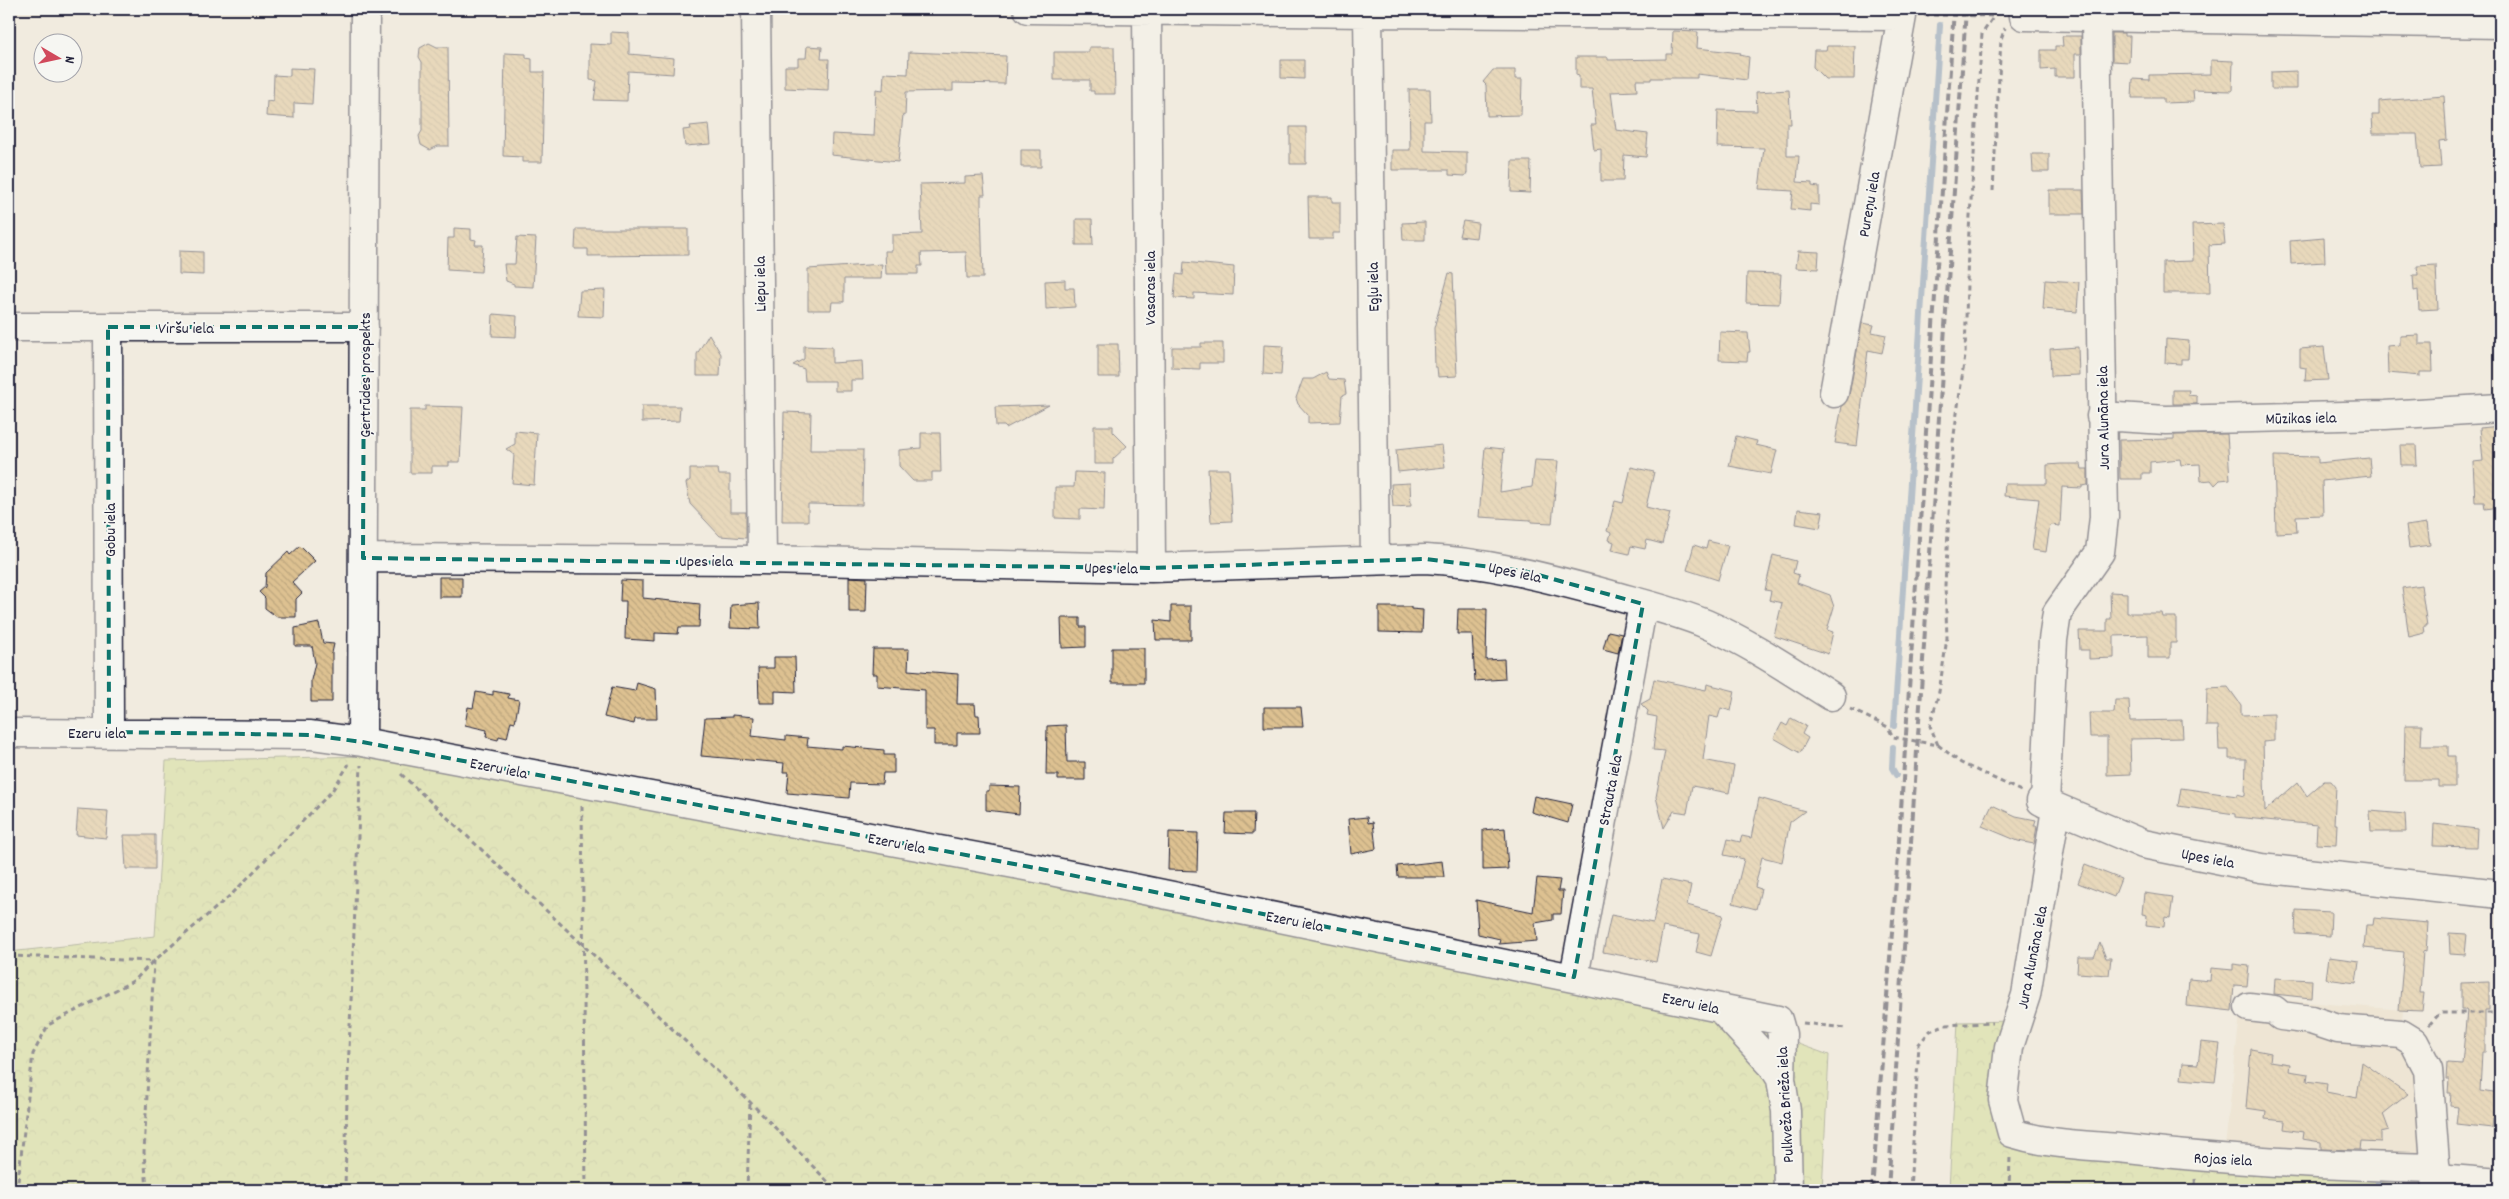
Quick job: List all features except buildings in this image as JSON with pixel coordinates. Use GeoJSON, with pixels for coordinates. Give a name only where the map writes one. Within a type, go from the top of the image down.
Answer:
{"type":"FeatureCollection","features":[{"type":"Feature","properties":{"kind":"street","name":"Ģertrūdes prospekts"},"geometry":{"type":"LineString","coordinates":[[362,742],[365,9]]}},
{"type":"Feature","properties":{"kind":"street","name":"Liepu iela"},"geometry":{"type":"LineString","coordinates":[[756,9],[762,560]]}},
{"type":"Feature","properties":{"kind":"street"},"geometry":{"type":"LineString","coordinates":[[1028,9],[1368,13],[1768,12],[1902,16]]}},
{"type":"Feature","properties":{"kind":"street","name":"Vasaras iela"},"geometry":{"type":"LineString","coordinates":[[1147,10],[1151,568]]}},
{"type":"Feature","properties":{"kind":"street","name":"Egļu iela"},"geometry":{"type":"LineString","coordinates":[[1368,13],[1375,560]]}},
{"type":"Feature","properties":{"kind":"street"},"geometry":{"type":"LineString","coordinates":[[2019,14],[2096,19],[2500,24]]}},
{"type":"Feature","properties":{"kind":"street","name":"Pureņu iela"},"geometry":{"type":"LineString","coordinates":[[1834,393],[1902,16]]}},
{"type":"Feature","properties":{"kind":"street","name":"Jura Alunāna iela"},"geometry":{"type":"LineString","coordinates":[[2012,1132],[2003,1100],[2010,1047],[2026,995],[2043,802],[2053,640],[2057,613],[2100,552],[2104,517],[2096,19]]}},
{"type":"Feature","properties":{"kind":"street","name":"Viršu iela"},"geometry":{"type":"LineString","coordinates":[[9,327],[364,326]]}},
{"type":"Feature","properties":{"kind":"street","name":"Gobu iela"},"geometry":{"type":"LineString","coordinates":[[108,327],[109,732]]}},
{"type":"Feature","properties":{"kind":"street","name":"Mūzikas iela"},"geometry":{"type":"LineString","coordinates":[[2101,416],[2186,419],[2385,415],[2500,408]]}},
{"type":"Feature","properties":{"kind":"street","name":"Upes iela"},"geometry":{"type":"LineString","coordinates":[[363,558],[762,560],[1151,568],[1375,560],[1425,559],[1464,561],[1524,571],[1644,604],[1706,624],[1775,661],[1831,696]]}},
{"type":"Feature","properties":{"kind":"street","name":"Strauta iela"},"geometry":{"type":"LineString","coordinates":[[1574,977],[1644,604]]}},
{"type":"Feature","properties":{"kind":"street","name":"Ezeru iela"},"geometry":{"type":"LineString","coordinates":[[9,733],[109,732],[311,735],[362,742],[1051,871],[1778,1020]]}},
{"type":"Feature","properties":{"kind":"street","name":"Upes iela"},"geometry":{"type":"LineString","coordinates":[[2043,802],[2144,844],[2251,866],[2500,894]]}},
{"type":"Feature","properties":{"kind":"street"},"geometry":{"type":"LineString","coordinates":[[2249,1007],[2274,1010],[2281,1016],[2311,1020],[2338,1029],[2408,1038],[2428,1069],[2437,1179]]}},
{"type":"Feature","properties":{"kind":"street"},"geometry":{"type":"LineString","coordinates":[[1720,1008],[1772,1066],[1781,1079]]}},
{"type":"Feature","properties":{"kind":"street","name":"Pulkveža Brieža iela"},"geometry":{"type":"LineString","coordinates":[[1778,1020],[1782,1034],[1781,1079],[1786,1111],[1788,1190]]}},
{"type":"Feature","properties":{"kind":"street","name":"Rojas iela"},"geometry":{"type":"LineString","coordinates":[[2012,1132],[2033,1140],[2064,1144],[2192,1156],[2367,1167],[2437,1179],[2500,1183]]}},
{"type":"Feature","properties":{"kind":"path"},"geometry":{"type":"LineString","coordinates":[[1902,16],[1994,16],[2019,14]]}},
{"type":"Feature","properties":{"kind":"path"},"geometry":{"type":"LineString","coordinates":[[1993,191],[2001,39],[2019,14]]}},
{"type":"Feature","properties":{"kind":"path"},"geometry":{"type":"LineString","coordinates":[[1938,745],[1930,726],[1939,692],[1946,638],[1945,586],[1954,442],[1965,356],[1968,246],[1982,34],[1994,16]]}},
{"type":"Feature","properties":{"kind":"path"},"geometry":{"type":"LineString","coordinates":[[1831,696],[1838,704],[1888,727],[1893,737],[1938,745],[1961,763],[2043,802]]}},
{"type":"Feature","properties":{"kind":"path"},"geometry":{"type":"LineString","coordinates":[[17,1190],[33,1054],[48,1025],[135,980],[154,961],[234,893],[332,791],[362,742]]}},
{"type":"Feature","properties":{"kind":"path"},"geometry":{"type":"LineString","coordinates":[[345,1190],[347,1097],[362,742]]}},
{"type":"Feature","properties":{"kind":"path"},"geometry":{"type":"LineString","coordinates":[[397,772],[750,1102],[836,1190]]}},
{"type":"Feature","properties":{"kind":"path"},"geometry":{"type":"LineString","coordinates":[[581,783],[586,1190]]}},
{"type":"Feature","properties":{"kind":"path"},"geometry":{"type":"LineString","coordinates":[[9,956],[154,961]]}},
{"type":"Feature","properties":{"kind":"path"},"geometry":{"type":"LineString","coordinates":[[147,1190],[144,1152],[154,961]]}},
{"type":"Feature","properties":{"kind":"path"},"geometry":{"type":"LineString","coordinates":[[2408,1038],[2440,1013],[2500,1013]]}},
{"type":"Feature","properties":{"kind":"path"},"geometry":{"type":"LineString","coordinates":[[1778,1020],[1845,1028]]}},
{"type":"Feature","properties":{"kind":"path"},"geometry":{"type":"LineString","coordinates":[[1910,1190],[1919,1044],[1930,1031],[1944,1025],[2018,1021]]}},
{"type":"Feature","properties":{"kind":"path"},"geometry":{"type":"LineString","coordinates":[[747,1190],[750,1102]]}},
{"type":"Feature","properties":{"kind":"path"},"geometry":{"type":"LineString","coordinates":[[2009,1190],[2012,1132]]}},
{"type":"Feature","properties":{"kind":"highlighted area"},"geometry":{"type":"Polygon","coordinates":[[[108,327],[364,327],[363,558],[1151,568],[1425,559],[1524,571],[1643,604],[1574,977],[1041,869],[362,742],[311,735],[109,732],[108,327]]]}},
{"type":"Feature","properties":{"kind":"shaded area"},"geometry":{"type":"Polygon","coordinates":[[[2242,997],[2403,1010],[2401,1034],[2415,1051],[2422,1160],[2225,1147],[2242,997]]]}},
{"type":"Feature","properties":{"kind":"green space"},"geometry":{"type":"Polygon","coordinates":[[[402,755],[1694,1007],[1829,1055],[1822,1190],[9,1190],[9,952],[155,936],[166,761],[402,755]]]}},
{"type":"Feature","properties":{"kind":"green space"},"geometry":{"type":"Polygon","coordinates":[[[2018,1021],[2012,1133],[2423,1188],[2423,1190],[1949,1190],[1958,1022],[2018,1021]]]}},
{"type":"Feature","properties":{"kind":"waterway"},"geometry":{"type":"LineString","coordinates":[[1894,726],[1940,25]]}},
{"type":"Feature","properties":{"kind":"waterway"},"geometry":{"type":"LineString","coordinates":[[1893,747],[1892,768],[1896,775]]}},
{"type":"Feature","properties":{"kind":"waterway"},"geometry":{"type":"LineString","coordinates":[[2378,1175],[2378,1190]]}},
{"type":"Feature","properties":{"kind":"railway"},"geometry":{"type":"LineString","coordinates":[[1872,1190],[1898,855],[1954,9]]}},
{"type":"Feature","properties":{"kind":"railway"},"geometry":{"type":"LineString","coordinates":[[1888,1190],[1966,9]]}}]}
